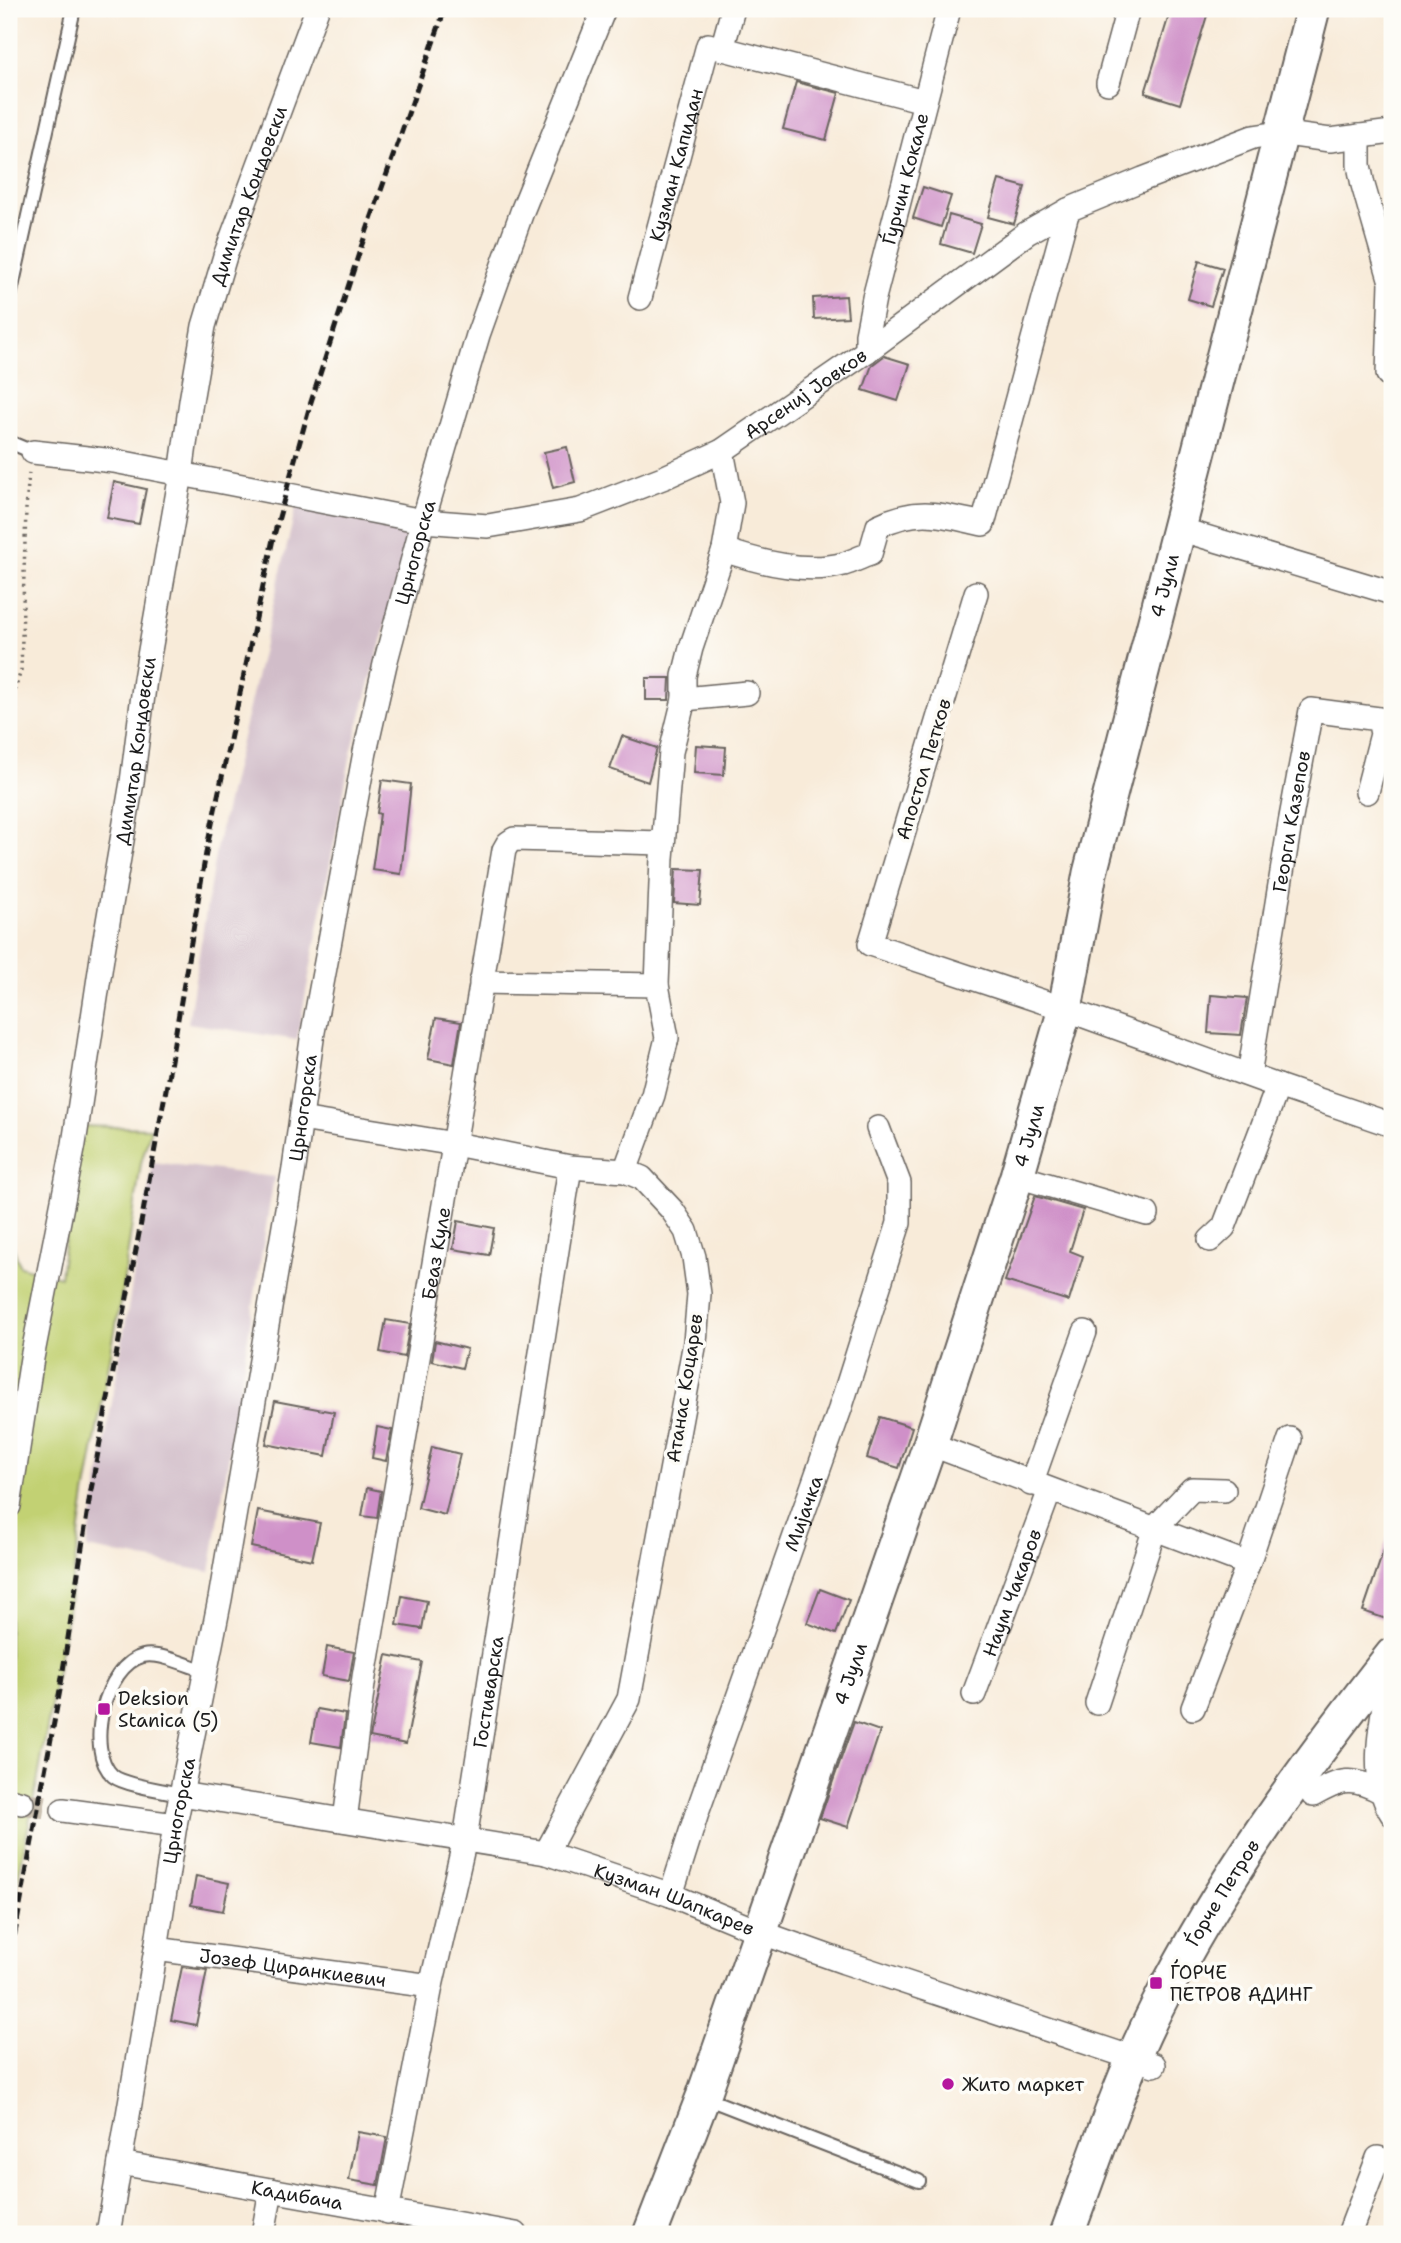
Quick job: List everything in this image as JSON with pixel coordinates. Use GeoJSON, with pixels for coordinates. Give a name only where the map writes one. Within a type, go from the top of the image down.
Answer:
{"type":"FeatureCollection","features":[{"type":"Feature","properties":{"kind":"street","name":"Димитар Кондовски"},"geometry":{"type":"LineString","coordinates":[[9,1506],[32,1358],[74,1144],[132,782],[145,680],[204,326],[225,256],[317,9]]}},
{"type":"Feature","properties":{"kind":"street","name":"Црногорска"},"geometry":{"type":"LineString","coordinates":[[108,2234],[175,1825],[220,1599],[301,1119],[313,1032],[365,752],[423,521],[475,348],[528,197],[604,9]]}},
{"type":"Feature","properties":{"kind":"street"},"geometry":{"type":"LineString","coordinates":[[733,9],[722,49],[924,101]]}},
{"type":"Feature","properties":{"kind":"street","name":"Ѓурчин Кокале"},"geometry":{"type":"LineString","coordinates":[[867,351],[873,298],[949,9]]}},
{"type":"Feature","properties":{"kind":"street"},"geometry":{"type":"LineString","coordinates":[[1108,83],[1128,9]]}},
{"type":"Feature","properties":{"kind":"street","name":"4 Јули"},"geometry":{"type":"LineString","coordinates":[[650,2234],[703,2097],[930,1444],[1017,1176],[1065,1009],[1090,873],[1313,9]]}},
{"type":"Feature","properties":{"kind":"street","name":"Кузман Капидан"},"geometry":{"type":"LineString","coordinates":[[640,298],[708,45],[722,49]]}},
{"type":"Feature","properties":{"kind":"street","name":"Арсениј Јовков"},"geometry":{"type":"LineString","coordinates":[[33,452],[114,461],[423,521],[488,526],[580,510],[665,477],[722,451],[867,351],[1027,233],[1068,210],[1253,137],[1279,133],[1330,140],[1392,132]]}},
{"type":"Feature","properties":{"kind":"street"},"geometry":{"type":"LineString","coordinates":[[1359,136],[1359,165],[1363,185],[1391,282],[1388,374]]}},
{"type":"Feature","properties":{"kind":"street"},"geometry":{"type":"LineString","coordinates":[[724,550],[777,565],[842,564],[870,554],[878,526],[893,518],[928,512],[983,524],[1068,210]]}},
{"type":"Feature","properties":{"kind":"street"},"geometry":{"type":"LineString","coordinates":[[625,1171],[653,1095],[667,1038],[657,985],[663,843],[671,752],[684,699],[684,676],[724,550],[732,503],[722,451]]}},
{"type":"Feature","properties":{"kind":"street"},"geometry":{"type":"LineString","coordinates":[[1179,529],[1392,593]]}},
{"type":"Feature","properties":{"kind":"street","name":"Апостол Петков"},"geometry":{"type":"LineString","coordinates":[[976,593],[870,944],[1065,1009]]}},
{"type":"Feature","properties":{"kind":"street"},"geometry":{"type":"LineString","coordinates":[[684,699],[747,693]]}},
{"type":"Feature","properties":{"kind":"street","name":"Георги Казепов"},"geometry":{"type":"LineString","coordinates":[[1250,1075],[1311,710],[1379,719],[1382,734],[1367,792]]}},
{"type":"Feature","properties":{"kind":"street","name":"Беаз Куле"},"geometry":{"type":"LineString","coordinates":[[345,1820],[364,1677],[504,850],[514,839],[663,843]]}},
{"type":"Feature","properties":{"kind":"street"},"geometry":{"type":"LineString","coordinates":[[481,982],[657,985]]}},
{"type":"Feature","properties":{"kind":"street"},"geometry":{"type":"LineString","coordinates":[[1065,1009],[1392,1124]]}},
{"type":"Feature","properties":{"kind":"street"},"geometry":{"type":"LineString","coordinates":[[1210,1240],[1224,1227],[1278,1086]]}},
{"type":"Feature","properties":{"kind":"street","name":"Атанас Коцарев"},"geometry":{"type":"LineString","coordinates":[[301,1119],[455,1144],[570,1167],[625,1171],[642,1178],[672,1210],[685,1231],[694,1257],[699,1294],[695,1342],[629,1699],[545,1853]]}},
{"type":"Feature","properties":{"kind":"street","name":"Мијачка"},"geometry":{"type":"LineString","coordinates":[[671,1895],[696,1816],[840,1409],[899,1223],[899,1183],[878,1128]]}},
{"type":"Feature","properties":{"kind":"street","name":"Гостиварска"},"geometry":{"type":"LineString","coordinates":[[387,2211],[431,1986],[465,1839],[570,1167]]}},
{"type":"Feature","properties":{"kind":"street"},"geometry":{"type":"LineString","coordinates":[[1017,1176],[1147,1214]]}},
{"type":"Feature","properties":{"kind":"street","name":"Наум Чакаров"},"geometry":{"type":"LineString","coordinates":[[974,1694],[1041,1487],[1085,1332]]}},
{"type":"Feature","properties":{"kind":"street"},"geometry":{"type":"LineString","coordinates":[[1193,1708],[1248,1564],[1290,1439]]}},
{"type":"Feature","properties":{"kind":"street"},"geometry":{"type":"LineString","coordinates":[[930,1444],[1248,1564]]}},
{"type":"Feature","properties":{"kind":"street"},"geometry":{"type":"LineString","coordinates":[[1097,1703],[1155,1528],[1192,1489],[1224,1490]]}},
{"type":"Feature","properties":{"kind":"street","name":"Ѓорче Петров"},"geometry":{"type":"LineString","coordinates":[[1088,2234],[1144,2062],[1156,2009],[1247,1849],[1314,1754],[1392,1655]]}},
{"type":"Feature","properties":{"kind":"street"},"geometry":{"type":"LineString","coordinates":[[1389,1695],[1380,1730],[1382,1792],[1392,1814]]}},
{"type":"Feature","properties":{"kind":"street","name":"Ѓорче Петров"},"geometry":{"type":"LineString","coordinates":[[1067,2234],[1144,2062],[1175,2018],[1268,1856],[1389,1695]]}},
{"type":"Feature","properties":{"kind":"street"},"geometry":{"type":"LineString","coordinates":[[1312,1795],[1341,1781],[1351,1780],[1382,1792]]}},
{"type":"Feature","properties":{"kind":"street","name":"Кузман Шапкарев"},"geometry":{"type":"LineString","coordinates":[[181,1794],[545,1853],[671,1895],[760,1932],[1144,2062]]}},
{"type":"Feature","properties":{"kind":"street"},"geometry":{"type":"LineString","coordinates":[[63,1810],[175,1825]]}},
{"type":"Feature","properties":{"kind":"street","name":"Јозеф Циранкиевич"},"geometry":{"type":"LineString","coordinates":[[156,1949],[431,1986]]}},
{"type":"Feature","properties":{"kind":"street"},"geometry":{"type":"LineString","coordinates":[[1349,2234],[1378,2158],[1392,2163]]}},
{"type":"Feature","properties":{"kind":"street","name":"Кадибача"},"geometry":{"type":"LineString","coordinates":[[120,2163],[516,2234]]}},
{"type":"Feature","properties":{"kind":"street"},"geometry":{"type":"LineString","coordinates":[[263,2234],[271,2190]]}},
{"type":"Feature","properties":{"kind":"lane"},"geometry":{"type":"LineString","coordinates":[[9,302],[74,9]]}},
{"type":"Feature","properties":{"kind":"lane"},"geometry":{"type":"LineString","coordinates":[[9,442],[33,452]]}},
{"type":"Feature","properties":{"kind":"lane"},"geometry":{"type":"LineString","coordinates":[[181,1794],[151,1789],[115,1777],[102,1762],[99,1740],[101,1716],[118,1675],[132,1660],[155,1655],[205,1671]]}},
{"type":"Feature","properties":{"kind":"lane"},"geometry":{"type":"LineString","coordinates":[[703,2097],[919,2181]]}},
{"type":"Feature","properties":{"kind":"path"},"geometry":{"type":"LineString","coordinates":[[9,711],[21,670],[26,499],[33,452]]}},
{"type":"Feature","properties":{"kind":"shaded area"},"geometry":{"type":"Polygon","coordinates":[[[297,503],[411,530],[351,753],[297,1040],[188,1023],[216,849],[297,503]]]}},
{"type":"Feature","properties":{"kind":"shaded area"},"geometry":{"type":"Polygon","coordinates":[[[153,1162],[274,1177],[210,1572],[87,1548],[153,1162]]]}},
{"type":"Feature","properties":{"kind":"green space"},"geometry":{"type":"Polygon","coordinates":[[[80,1126],[151,1128],[141,1163],[68,1610],[9,1924],[9,1235],[20,1266],[60,1277],[80,1126]]]}},
{"type":"Feature","properties":{"kind":"building"},"geometry":{"type":"Polygon","coordinates":[[[1171,9],[1209,9],[1180,104],[1145,93],[1171,9]]]}},
{"type":"Feature","properties":{"kind":"building"},"geometry":{"type":"Polygon","coordinates":[[[796,82],[839,93],[826,140],[783,129],[796,82]]]}},
{"type":"Feature","properties":{"kind":"building"},"geometry":{"type":"Polygon","coordinates":[[[999,180],[1025,187],[1014,224],[988,217],[999,180]]]}},
{"type":"Feature","properties":{"kind":"building"},"geometry":{"type":"Polygon","coordinates":[[[923,187],[951,196],[941,227],[913,218],[923,187]]]}},
{"type":"Feature","properties":{"kind":"building"},"geometry":{"type":"Polygon","coordinates":[[[949,215],[981,224],[972,253],[941,244],[949,215]]]}},
{"type":"Feature","properties":{"kind":"building"},"geometry":{"type":"Polygon","coordinates":[[[1199,261],[1223,268],[1211,306],[1188,299],[1199,261]]]}},
{"type":"Feature","properties":{"kind":"building"},"geometry":{"type":"Polygon","coordinates":[[[846,296],[848,317],[814,319],[813,298],[846,296]]]}},
{"type":"Feature","properties":{"kind":"building"},"geometry":{"type":"Polygon","coordinates":[[[884,356],[910,364],[898,401],[863,390],[872,365],[884,356]]]}},
{"type":"Feature","properties":{"kind":"building"},"geometry":{"type":"Polygon","coordinates":[[[567,447],[575,482],[553,488],[544,452],[567,447]]]}},
{"type":"Feature","properties":{"kind":"building"},"geometry":{"type":"Polygon","coordinates":[[[114,482],[146,489],[139,524],[107,518],[114,482]]]}},
{"type":"Feature","properties":{"kind":"building"},"geometry":{"type":"Polygon","coordinates":[[[646,678],[670,678],[669,700],[646,700],[646,678]]]}},
{"type":"Feature","properties":{"kind":"building"},"geometry":{"type":"Polygon","coordinates":[[[622,736],[657,748],[648,782],[610,769],[622,736]]]}},
{"type":"Feature","properties":{"kind":"building"},"geometry":{"type":"Polygon","coordinates":[[[696,745],[726,747],[724,775],[694,773],[696,745]]]}},
{"type":"Feature","properties":{"kind":"building"},"geometry":{"type":"Polygon","coordinates":[[[382,780],[411,784],[401,874],[372,870],[382,780]]]}},
{"type":"Feature","properties":{"kind":"building"},"geometry":{"type":"Polygon","coordinates":[[[676,869],[703,870],[700,905],[674,903],[676,869]]]}},
{"type":"Feature","properties":{"kind":"building"},"geometry":{"type":"Polygon","coordinates":[[[1211,995],[1247,998],[1241,1035],[1208,1033],[1211,995]]]}},
{"type":"Feature","properties":{"kind":"building"},"geometry":{"type":"Polygon","coordinates":[[[436,1018],[461,1022],[454,1064],[428,1059],[436,1018]]]}},
{"type":"Feature","properties":{"kind":"building"},"geometry":{"type":"Polygon","coordinates":[[[1035,1196],[1083,1210],[1070,1251],[1083,1256],[1069,1301],[1005,1281],[1035,1196]]]}},
{"type":"Feature","properties":{"kind":"building"},"geometry":{"type":"Polygon","coordinates":[[[458,1221],[494,1228],[489,1255],[453,1249],[458,1221]]]}},
{"type":"Feature","properties":{"kind":"building"},"geometry":{"type":"Polygon","coordinates":[[[386,1320],[410,1324],[404,1357],[380,1352],[386,1320]]]}},
{"type":"Feature","properties":{"kind":"building"},"geometry":{"type":"Polygon","coordinates":[[[435,1341],[467,1349],[462,1368],[432,1361],[435,1341]]]}},
{"type":"Feature","properties":{"kind":"building"},"geometry":{"type":"Polygon","coordinates":[[[275,1401],[334,1412],[326,1456],[266,1444],[275,1401]]]}},
{"type":"Feature","properties":{"kind":"building"},"geometry":{"type":"Polygon","coordinates":[[[880,1417],[912,1427],[899,1468],[867,1458],[880,1417]]]}},
{"type":"Feature","properties":{"kind":"building"},"geometry":{"type":"Polygon","coordinates":[[[377,1427],[392,1430],[386,1461],[372,1458],[377,1427]]]}},
{"type":"Feature","properties":{"kind":"building"},"geometry":{"type":"Polygon","coordinates":[[[432,1447],[460,1454],[445,1515],[418,1508],[432,1447]]]}},
{"type":"Feature","properties":{"kind":"building"},"geometry":{"type":"Polygon","coordinates":[[[367,1488],[381,1491],[377,1518],[362,1516],[367,1488]]]}},
{"type":"Feature","properties":{"kind":"building"},"geometry":{"type":"Polygon","coordinates":[[[258,1511],[320,1523],[312,1560],[251,1547],[258,1511]]]}},
{"type":"Feature","properties":{"kind":"building"},"geometry":{"type":"Polygon","coordinates":[[[1392,1532],[1392,1621],[1363,1611],[1392,1532]]]}},
{"type":"Feature","properties":{"kind":"building"},"geometry":{"type":"Polygon","coordinates":[[[820,1589],[849,1600],[836,1634],[807,1623],[820,1589]]]}},
{"type":"Feature","properties":{"kind":"building"},"geometry":{"type":"Polygon","coordinates":[[[402,1596],[427,1601],[422,1629],[397,1625],[402,1596]]]}},
{"type":"Feature","properties":{"kind":"building"},"geometry":{"type":"Polygon","coordinates":[[[327,1647],[354,1652],[349,1681],[322,1676],[327,1647]]]}},
{"type":"Feature","properties":{"kind":"building"},"geometry":{"type":"Polygon","coordinates":[[[387,1655],[422,1662],[406,1744],[370,1737],[387,1655]]]}},
{"type":"Feature","properties":{"kind":"building"},"geometry":{"type":"Polygon","coordinates":[[[317,1709],[345,1714],[341,1747],[311,1742],[317,1709]]]}},
{"type":"Feature","properties":{"kind":"building"},"geometry":{"type":"Polygon","coordinates":[[[854,1722],[880,1731],[848,1827],[820,1818],[854,1722]]]}},
{"type":"Feature","properties":{"kind":"building"},"geometry":{"type":"Polygon","coordinates":[[[196,1876],[229,1883],[223,1911],[191,1905],[196,1876]]]}},
{"type":"Feature","properties":{"kind":"building"},"geometry":{"type":"Polygon","coordinates":[[[182,1967],[207,1970],[196,2025],[171,2020],[182,1967]]]}},
{"type":"Feature","properties":{"kind":"building"},"geometry":{"type":"Polygon","coordinates":[[[358,2132],[387,2137],[378,2185],[349,2180],[358,2132]]]}},
{"type":"Feature","properties":{"kind":"tunnel"},"geometry":{"type":"LineString","coordinates":[[22,1803],[63,1810]]}},
{"type":"Feature","properties":{"kind":"railway"},"geometry":{"type":"LineString","coordinates":[[9,1965],[60,1690],[90,1495],[167,1084],[207,847],[273,539],[310,405],[360,250],[445,9]]}},
{"type":"Feature","properties":{"kind":"place","name":"Deksion Stanica (5)"},"geometry":{"type":"Point","coordinates":[104,1709]}},
{"type":"Feature","properties":{"kind":"place","name":"ЃОРЧЕ ПЕТРОВ АДИНГ"},"geometry":{"type":"Point","coordinates":[1156,1983]}},
{"type":"Feature","properties":{"kind":"place","name":"Жито маркет"},"geometry":{"type":"Point","coordinates":[948,2084]}}]}
